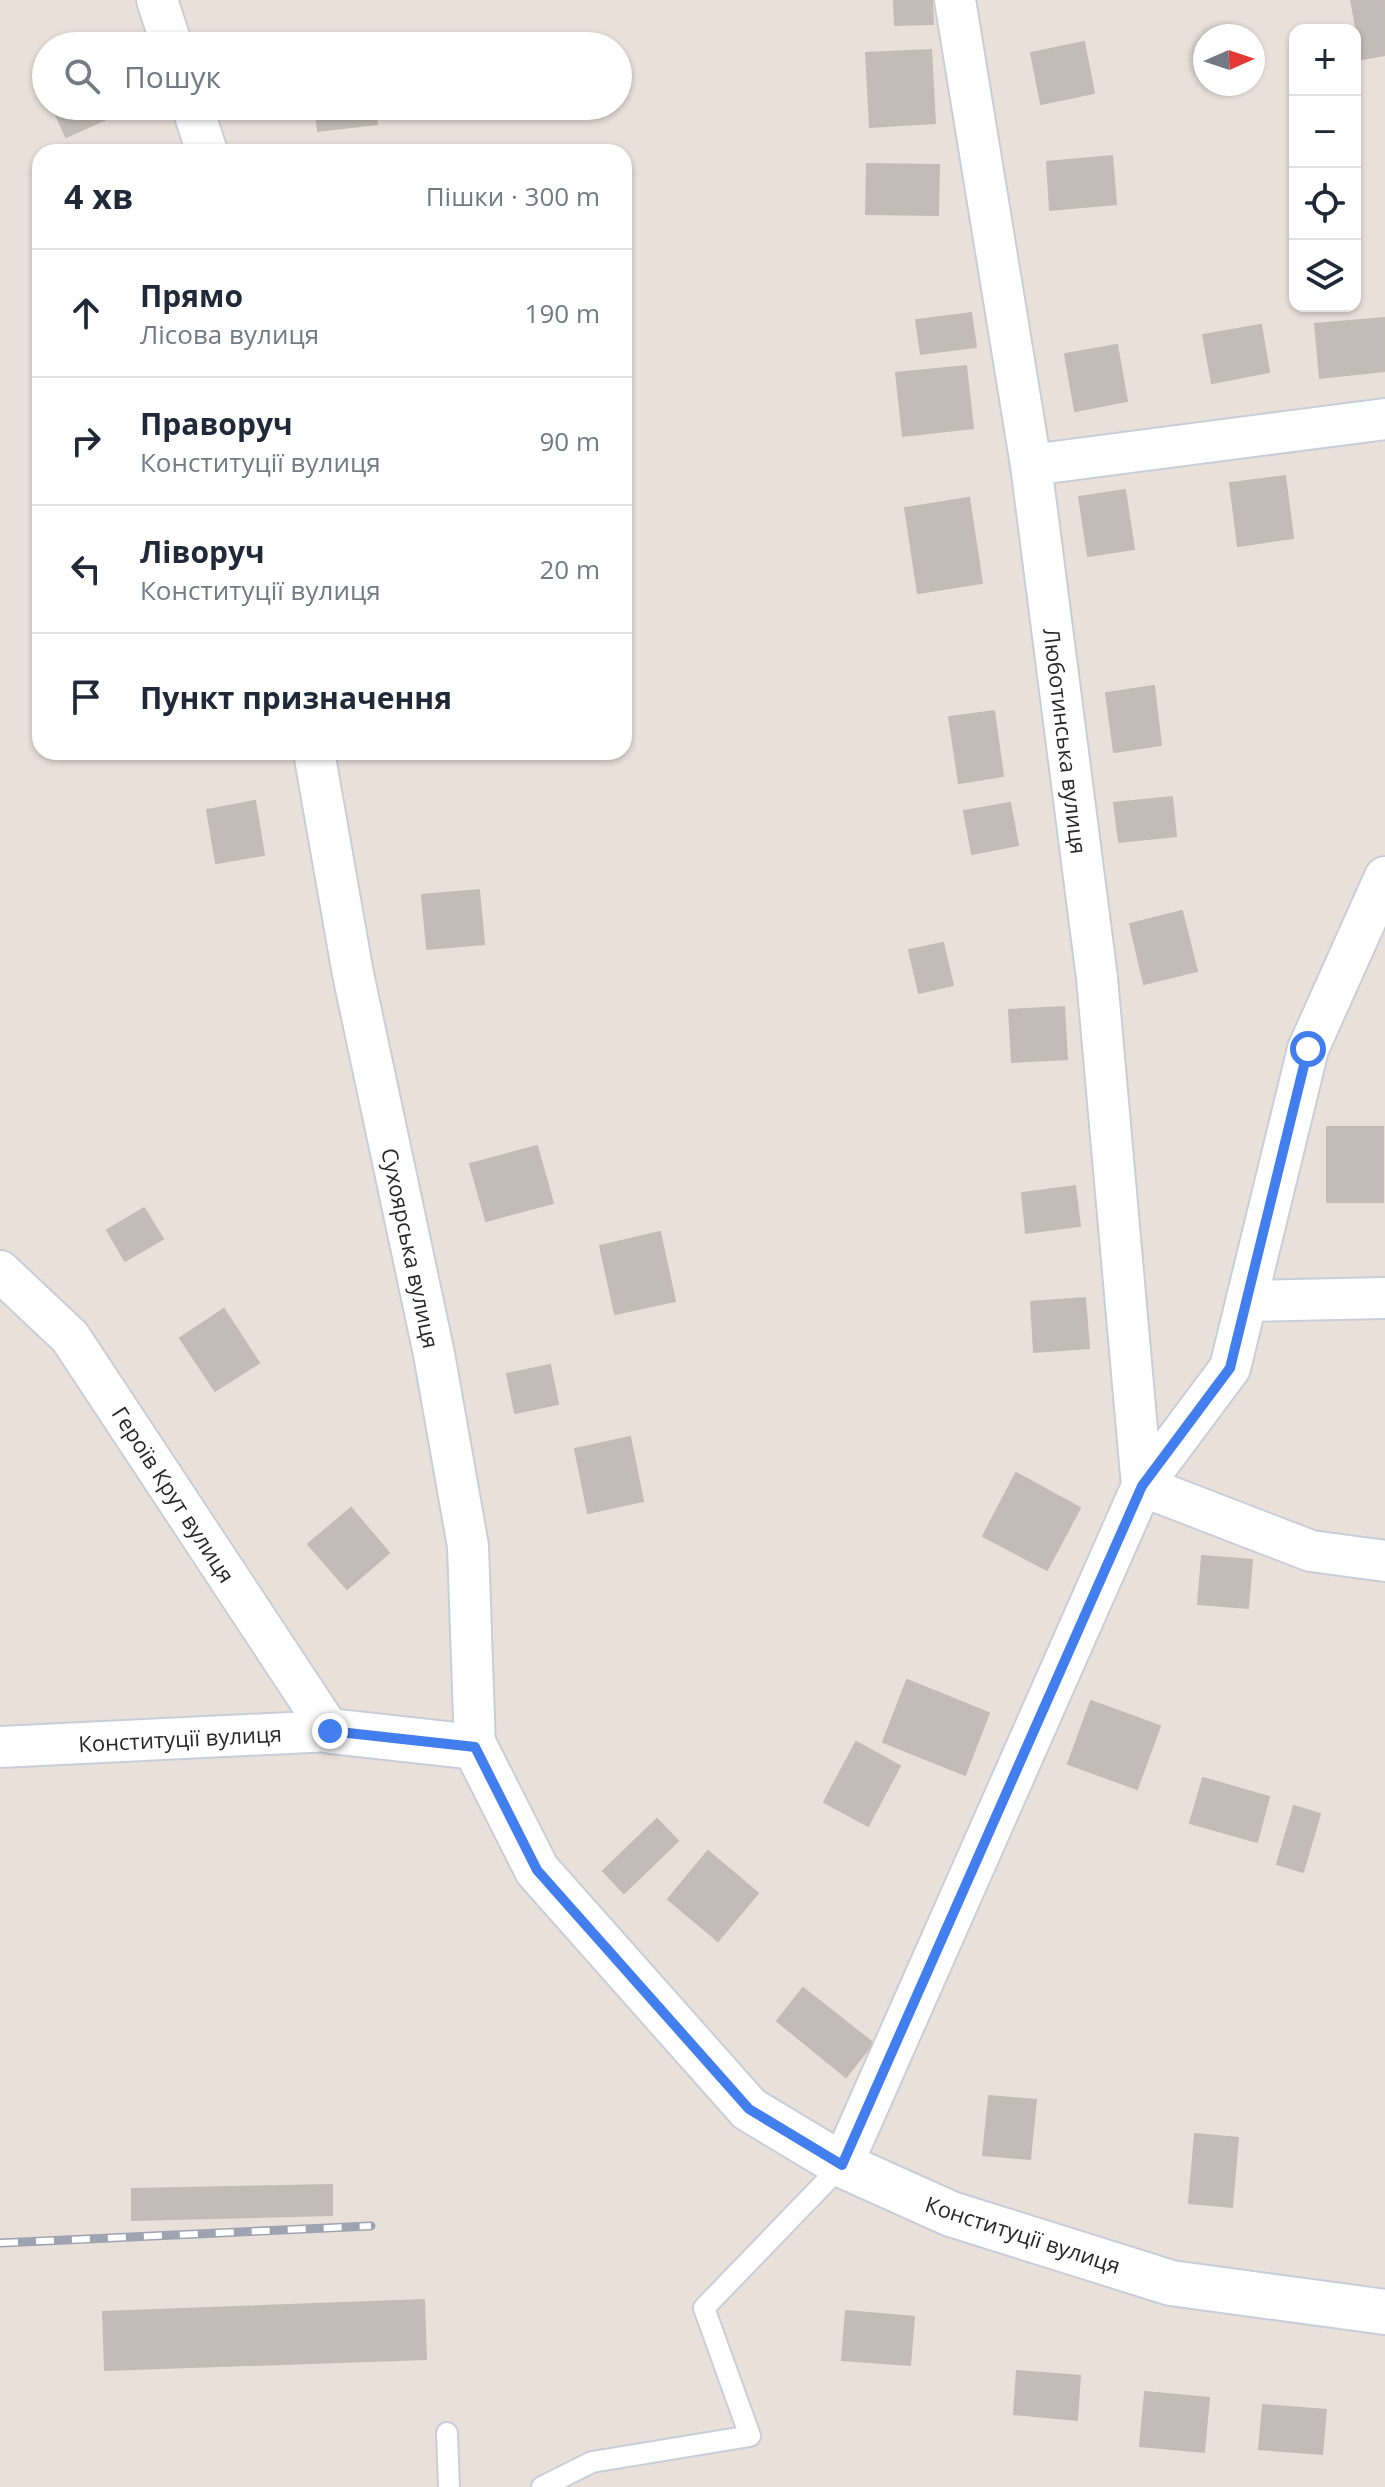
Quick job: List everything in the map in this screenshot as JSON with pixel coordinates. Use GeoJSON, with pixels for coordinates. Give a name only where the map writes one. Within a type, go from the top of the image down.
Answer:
{"type":"FeatureCollection","features":[{"type":"Feature","properties":{"kind":"street"},"geometry":{"type":"LineString","coordinates":[[157,0],[167,32]]}},
{"type":"Feature","properties":{"kind":"street","name":"Люботинська вулиця"},"geometry":{"type":"LineString","coordinates":[[955,0],[1031,465],[1097,978],[1142,1486]]}},
{"type":"Feature","properties":{"kind":"street"},"geometry":{"type":"LineString","coordinates":[[197,120],[204,144]]}},
{"type":"Feature","properties":{"kind":"street"},"geometry":{"type":"LineString","coordinates":[[1031,465],[1385,419]]}},
{"type":"Feature","properties":{"kind":"street","name":"Сухоярська вулиця"},"geometry":{"type":"LineString","coordinates":[[315,760],[353,974],[434,1354],[468,1546],[475,1747]]}},
{"type":"Feature","properties":{"kind":"street"},"geometry":{"type":"LineString","coordinates":[[842,2165],[1142,1486],[1230,1368],[1308,1049],[1385,877]]}},
{"type":"Feature","properties":{"kind":"street","name":"Героїв Крут вулиця"},"geometry":{"type":"LineString","coordinates":[[0,1271],[70,1337],[330,1731]]}},
{"type":"Feature","properties":{"kind":"street"},"geometry":{"type":"LineString","coordinates":[[1247,1301],[1385,1298]]}},
{"type":"Feature","properties":{"kind":"street"},"geometry":{"type":"LineString","coordinates":[[1142,1486],[1311,1551],[1385,1561]]}},
{"type":"Feature","properties":{"kind":"street","name":"Конституції вулиця"},"geometry":{"type":"LineString","coordinates":[[0,1747],[330,1731],[475,1747],[537,1870],[749,2109],[842,2165],[951,2214],[1171,2283],[1385,2312]]}},
{"type":"Feature","properties":{"kind":"lane"},"geometry":{"type":"LineString","coordinates":[[542,2487],[592,2462],[750,2436],[704,2308],[842,2165]]}},
{"type":"Feature","properties":{"kind":"lane"},"geometry":{"type":"LineString","coordinates":[[447,2433],[449,2487]]}},
{"type":"Feature","properties":{"kind":"building"},"geometry":{"type":"Polygon","coordinates":[[[894,0],[932,0],[933,24],[895,25],[894,0]]]}},
{"type":"Feature","properties":{"kind":"building"},"geometry":{"type":"Polygon","coordinates":[[[1351,0],[1385,0],[1385,55],[1362,59],[1361,24],[1355,24],[1351,0]]]}},
{"type":"Feature","properties":{"kind":"building"},"geometry":{"type":"Polygon","coordinates":[[[1084,42],[1094,93],[1041,104],[1031,53],[1084,42]]]}},
{"type":"Feature","properties":{"kind":"building"},"geometry":{"type":"Polygon","coordinates":[[[931,50],[935,123],[870,127],[866,53],[931,50]]]}},
{"type":"Feature","properties":{"kind":"building"},"geometry":{"type":"Polygon","coordinates":[[[58,120],[104,120],[66,137],[58,120]]]}},
{"type":"Feature","properties":{"kind":"building"},"geometry":{"type":"Polygon","coordinates":[[[317,120],[377,120],[377,124],[318,131],[317,120]]]}},
{"type":"Feature","properties":{"kind":"building"},"geometry":{"type":"Polygon","coordinates":[[[1112,156],[1116,204],[1050,210],[1047,162],[1112,156]]]}},
{"type":"Feature","properties":{"kind":"building"},"geometry":{"type":"Polygon","coordinates":[[[867,164],[939,165],[938,215],[866,214],[867,164]]]}},
{"type":"Feature","properties":{"kind":"building"},"geometry":{"type":"Polygon","coordinates":[[[971,313],[976,347],[921,354],[916,320],[971,313]]]}},
{"type":"Feature","properties":{"kind":"building"},"geometry":{"type":"Polygon","coordinates":[[[1385,318],[1385,371],[1320,378],[1315,324],[1385,318]]]}},
{"type":"Feature","properties":{"kind":"building"},"geometry":{"type":"Polygon","coordinates":[[[1261,325],[1269,372],[1212,383],[1203,335],[1261,325]]]}},
{"type":"Feature","properties":{"kind":"building"},"geometry":{"type":"Polygon","coordinates":[[[1117,345],[1127,401],[1075,411],[1065,354],[1117,345]]]}},
{"type":"Feature","properties":{"kind":"building"},"geometry":{"type":"Polygon","coordinates":[[[966,366],[973,428],[903,436],[896,373],[966,366]]]}},
{"type":"Feature","properties":{"kind":"building"},"geometry":{"type":"Polygon","coordinates":[[[1285,476],[1293,538],[1238,546],[1230,483],[1285,476]]]}},
{"type":"Feature","properties":{"kind":"building"},"geometry":{"type":"Polygon","coordinates":[[[1125,490],[1134,549],[1088,556],[1079,497],[1125,490]]]}},
{"type":"Feature","properties":{"kind":"building"},"geometry":{"type":"Polygon","coordinates":[[[969,498],[982,583],[918,593],[905,508],[969,498]]]}},
{"type":"Feature","properties":{"kind":"building"},"geometry":{"type":"Polygon","coordinates":[[[1154,686],[1161,745],[1114,752],[1106,693],[1154,686]]]}},
{"type":"Feature","properties":{"kind":"building"},"geometry":{"type":"Polygon","coordinates":[[[994,711],[1003,776],[959,783],[949,717],[994,711]]]}},
{"type":"Feature","properties":{"kind":"building"},"geometry":{"type":"Polygon","coordinates":[[[1172,797],[1176,836],[1119,842],[1114,803],[1172,797]]]}},
{"type":"Feature","properties":{"kind":"building"},"geometry":{"type":"Polygon","coordinates":[[[255,801],[264,855],[216,863],[207,810],[255,801]]]}},
{"type":"Feature","properties":{"kind":"building"},"geometry":{"type":"Polygon","coordinates":[[[1010,803],[1018,845],[972,854],[964,811],[1010,803]]]}},
{"type":"Feature","properties":{"kind":"building"},"geometry":{"type":"Polygon","coordinates":[[[479,890],[484,944],[427,949],[422,895],[479,890]]]}},
{"type":"Feature","properties":{"kind":"building"},"geometry":{"type":"Polygon","coordinates":[[[1182,911],[1197,971],[1144,984],[1130,924],[1182,911]]]}},
{"type":"Feature","properties":{"kind":"building"},"geometry":{"type":"Polygon","coordinates":[[[943,943],[953,985],[919,993],[909,950],[943,943]]]}},
{"type":"Feature","properties":{"kind":"building"},"geometry":{"type":"Polygon","coordinates":[[[1064,1007],[1067,1059],[1012,1062],[1009,1010],[1064,1007]]]}},
{"type":"Feature","properties":{"kind":"building"},"geometry":{"type":"Polygon","coordinates":[[[1327,1127],[1383,1127],[1383,1202],[1327,1202],[1327,1127]]]}},
{"type":"Feature","properties":{"kind":"building"},"geometry":{"type":"Polygon","coordinates":[[[537,1146],[553,1203],[486,1221],[470,1164],[537,1146]]]}},
{"type":"Feature","properties":{"kind":"building"},"geometry":{"type":"Polygon","coordinates":[[[1075,1186],[1080,1226],[1026,1233],[1022,1193],[1075,1186]]]}},
{"type":"Feature","properties":{"kind":"building"},"geometry":{"type":"Polygon","coordinates":[[[144,1208],[163,1239],[125,1261],[107,1230],[144,1208]]]}},
{"type":"Feature","properties":{"kind":"building"},"geometry":{"type":"Polygon","coordinates":[[[660,1232],[675,1301],[615,1314],[600,1246],[660,1232]]]}},
{"type":"Feature","properties":{"kind":"building"},"geometry":{"type":"Polygon","coordinates":[[[1085,1298],[1089,1348],[1034,1352],[1031,1302],[1085,1298]]]}},
{"type":"Feature","properties":{"kind":"building"},"geometry":{"type":"Polygon","coordinates":[[[224,1309],[259,1363],[215,1391],[180,1338],[224,1309]]]}},
{"type":"Feature","properties":{"kind":"building"},"geometry":{"type":"Polygon","coordinates":[[[550,1365],[558,1404],[515,1413],[507,1374],[550,1365]]]}},
{"type":"Feature","properties":{"kind":"building"},"geometry":{"type":"Polygon","coordinates":[[[630,1437],[643,1501],[588,1513],[575,1449],[630,1437]]]}},
{"type":"Feature","properties":{"kind":"building"},"geometry":{"type":"Polygon","coordinates":[[[1016,1473],[1080,1508],[1047,1570],[983,1536],[1016,1473]]]}},
{"type":"Feature","properties":{"kind":"building"},"geometry":{"type":"Polygon","coordinates":[[[351,1508],[389,1553],[347,1589],[308,1544],[351,1508]]]}},
{"type":"Feature","properties":{"kind":"building"},"geometry":{"type":"Polygon","coordinates":[[[1202,1556],[1252,1560],[1248,1608],[1198,1604],[1202,1556]]]}},
{"type":"Feature","properties":{"kind":"building"},"geometry":{"type":"Polygon","coordinates":[[[907,1680],[989,1713],[965,1775],[883,1742],[907,1680]]]}},
{"type":"Feature","properties":{"kind":"building"},"geometry":{"type":"Polygon","coordinates":[[[1091,1701],[1160,1726],[1137,1789],[1068,1764],[1091,1701]]]}},
{"type":"Feature","properties":{"kind":"building"},"geometry":{"type":"Polygon","coordinates":[[[856,1742],[900,1766],[868,1826],[824,1802],[856,1742]]]}},
{"type":"Feature","properties":{"kind":"building"},"geometry":{"type":"Polygon","coordinates":[[[1203,1778],[1269,1797],[1257,1842],[1190,1823],[1203,1778]]]}},
{"type":"Feature","properties":{"kind":"building"},"geometry":{"type":"Polygon","coordinates":[[[1294,1806],[1320,1814],[1303,1872],[1277,1864],[1294,1806]]]}},
{"type":"Feature","properties":{"kind":"building"},"geometry":{"type":"Polygon","coordinates":[[[657,1819],[678,1841],[624,1893],[603,1871],[657,1819]]]}},
{"type":"Feature","properties":{"kind":"building"},"geometry":{"type":"Polygon","coordinates":[[[708,1851],[758,1893],[718,1941],[668,1899],[708,1851]]]}},
{"type":"Feature","properties":{"kind":"building"},"geometry":{"type":"Polygon","coordinates":[[[803,1988],[873,2043],[846,2077],[777,2021],[803,1988]]]}},
{"type":"Feature","properties":{"kind":"building"},"geometry":{"type":"Polygon","coordinates":[[[989,2096],[1036,2100],[1030,2159],[983,2155],[989,2096]]]}},
{"type":"Feature","properties":{"kind":"building"},"geometry":{"type":"Polygon","coordinates":[[[1195,2134],[1238,2138],[1232,2207],[1189,2203],[1195,2134]]]}},
{"type":"Feature","properties":{"kind":"building"},"geometry":{"type":"Polygon","coordinates":[[[332,2185],[332,2215],[132,2220],[132,2189],[332,2185]]]}},
{"type":"Feature","properties":{"kind":"building"},"geometry":{"type":"Polygon","coordinates":[[[424,2300],[426,2359],[105,2370],[103,2312],[424,2300]]]}},
{"type":"Feature","properties":{"kind":"building"},"geometry":{"type":"Polygon","coordinates":[[[846,2311],[914,2317],[910,2365],[842,2360],[846,2311]]]}},
{"type":"Feature","properties":{"kind":"building"},"geometry":{"type":"Polygon","coordinates":[[[1017,2371],[1080,2376],[1077,2420],[1014,2414],[1017,2371]]]}},
{"type":"Feature","properties":{"kind":"building"},"geometry":{"type":"Polygon","coordinates":[[[1145,2392],[1209,2398],[1204,2452],[1140,2446],[1145,2392]]]}},
{"type":"Feature","properties":{"kind":"building"},"geometry":{"type":"Polygon","coordinates":[[[1263,2405],[1326,2410],[1322,2454],[1259,2449],[1263,2405]]]}},
{"type":"Feature","properties":{"kind":"railway"},"geometry":{"type":"LineString","coordinates":[[0,2243],[371,2226]]}},
{"type":"Feature","properties":{"kind":"route"},"geometry":{"type":"LineString","coordinates":[[330,1731],[475,1747],[537,1870],[749,2109],[842,2165],[1142,1486],[1230,1368],[1308,1049]]}}]}
